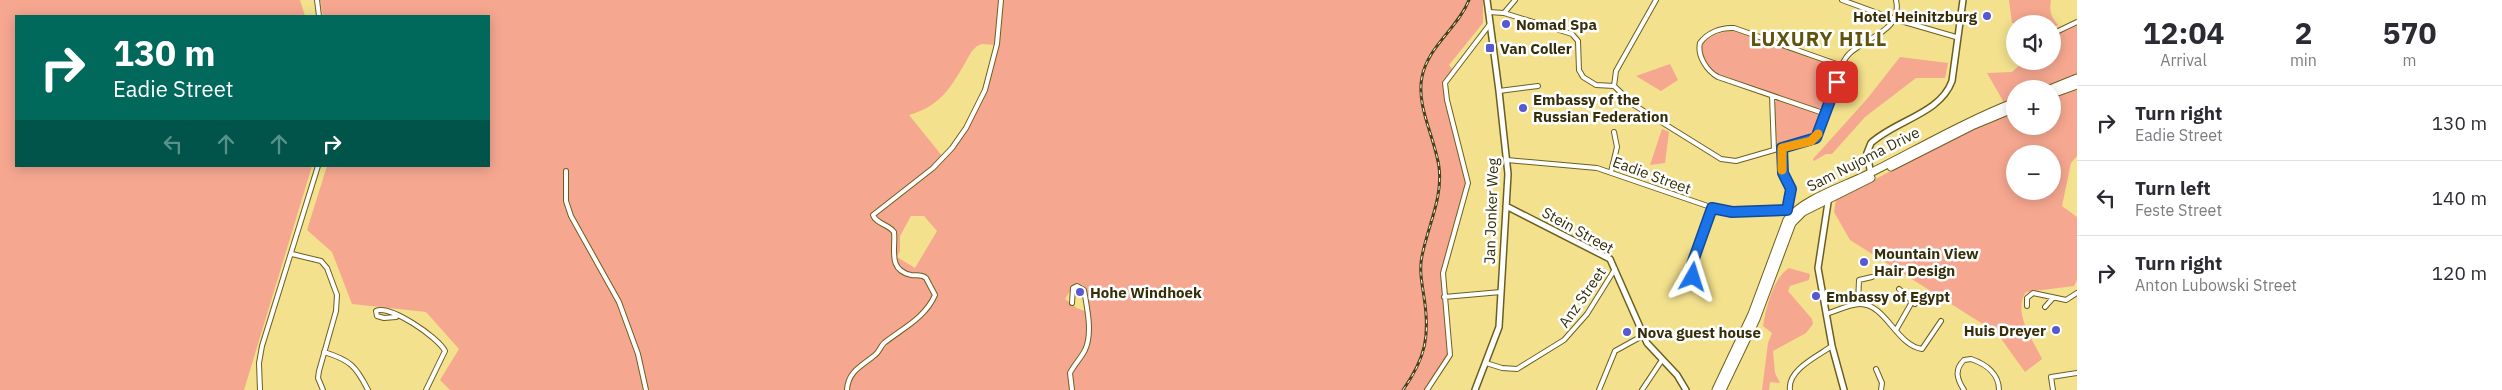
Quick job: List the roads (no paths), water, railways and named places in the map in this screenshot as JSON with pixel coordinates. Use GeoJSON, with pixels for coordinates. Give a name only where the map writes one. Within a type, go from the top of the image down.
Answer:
{"type":"FeatureCollection","features":[{"type":"Feature","properties":{"kind":"highway"},"geometry":{"type":"LineString","coordinates":[[2061,85],[2077,78]]}},
{"type":"Feature","properties":{"kind":"highway"},"geometry":{"type":"LineString","coordinates":[[2061,91],[2077,85]]}},
{"type":"Feature","properties":{"kind":"highway","name":"Sam Nujoma Drive"},"geometry":{"type":"LineString","coordinates":[[1872,175],[1971,120],[2006,106]]}},
{"type":"Feature","properties":{"kind":"highway","name":"Sam Nujoma Drive"},"geometry":{"type":"LineString","coordinates":[[1722,390],[1756,319],[1788,230],[1792,213],[1800,206],[1829,197],[1955,134],[2006,112]]}},
{"type":"Feature","properties":{"kind":"highway"},"geometry":{"type":"LineString","coordinates":[[1716,390],[1752,314],[1780,236],[1792,213]]}},
{"type":"Feature","properties":{"kind":"street"},"geometry":{"type":"LineString","coordinates":[[317,0],[319,15]]}},
{"type":"Feature","properties":{"kind":"street"},"geometry":{"type":"LineString","coordinates":[[847,390],[847,381],[856,370],[878,353],[885,343],[918,318],[935,295],[932,285],[926,278],[911,275],[897,265],[892,253],[894,232],[873,216],[877,210],[892,202],[898,194],[924,177],[943,158],[961,134],[978,106],[985,90],[997,44],[1001,0]]}},
{"type":"Feature","properties":{"kind":"street","name":"Jan Jonker Weg"},"geometry":{"type":"LineString","coordinates":[[1475,390],[1498,333],[1506,206],[1507,160],[1487,0]]}},
{"type":"Feature","properties":{"kind":"street"},"geometry":{"type":"LineString","coordinates":[[1504,13],[1515,0]]}},
{"type":"Feature","properties":{"kind":"street"},"geometry":{"type":"LineString","coordinates":[[1614,86],[1616,71],[1655,0]]}},
{"type":"Feature","properties":{"kind":"street"},"geometry":{"type":"LineString","coordinates":[[1842,0],[1894,19],[1956,37]]}},
{"type":"Feature","properties":{"kind":"street"},"geometry":{"type":"LineString","coordinates":[[1489,12],[1504,13],[1575,36],[1579,44],[1581,74],[1596,85],[1614,86],[1634,105],[1724,161],[1736,161],[1815,139],[1826,114],[1842,66],[1851,52],[1889,27],[1894,19],[1896,0]]}},
{"type":"Feature","properties":{"kind":"street"},"geometry":{"type":"LineString","coordinates":[[1872,175],[1867,153],[1871,143],[1937,103],[1946,95],[1952,81],[1956,37],[1963,0]]}},
{"type":"Feature","properties":{"kind":"street"},"geometry":{"type":"LineString","coordinates":[[2061,30],[2077,22]]}},
{"type":"Feature","properties":{"kind":"street"},"geometry":{"type":"LineString","coordinates":[[1427,390],[1450,355],[1444,297],[1444,263],[1468,183],[1446,100],[1445,83],[1490,24]]}},
{"type":"Feature","properties":{"kind":"street"},"geometry":{"type":"LineString","coordinates":[[1826,114],[1712,74],[1700,53],[1699,45],[1703,38],[1722,29],[1734,28],[1842,66]]}},
{"type":"Feature","properties":{"kind":"street"},"geometry":{"type":"LineString","coordinates":[[1499,91],[1538,86]]}},
{"type":"Feature","properties":{"kind":"street"},"geometry":{"type":"LineString","coordinates":[[1772,96],[1774,150]]}},
{"type":"Feature","properties":{"kind":"street"},"geometry":{"type":"LineString","coordinates":[[1611,172],[1617,147],[1614,132]]}},
{"type":"Feature","properties":{"kind":"street"},"geometry":{"type":"LineString","coordinates":[[1782,148],[1783,173],[1791,189],[1792,213]]}},
{"type":"Feature","properties":{"kind":"street","name":"Eadie Street"},"geometry":{"type":"LineString","coordinates":[[1507,160],[1591,167],[1611,172],[1712,208],[1732,212],[1792,213]]}},
{"type":"Feature","properties":{"kind":"street"},"geometry":{"type":"LineString","coordinates":[[260,390],[259,363],[262,346],[318,167]]}},
{"type":"Feature","properties":{"kind":"street"},"geometry":{"type":"LineString","coordinates":[[566,171],[566,201],[572,216],[619,302],[638,354],[646,390]]}},
{"type":"Feature","properties":{"kind":"street"},"geometry":{"type":"LineString","coordinates":[[1829,197],[1818,261],[1832,346],[1844,390]]}},
{"type":"Feature","properties":{"kind":"street","name":"Stein Street"},"geometry":{"type":"LineString","coordinates":[[1506,206],[1608,257],[1616,269],[1651,348],[1677,375],[1686,390]]}},
{"type":"Feature","properties":{"kind":"street"},"geometry":{"type":"LineString","coordinates":[[1703,289],[1695,280],[1691,268],[1712,208]]}},
{"type":"Feature","properties":{"kind":"street"},"geometry":{"type":"LineString","coordinates":[[292,254],[321,261],[335,285],[338,303],[318,378],[322,390]]}},
{"type":"Feature","properties":{"kind":"street","name":"Anz Street"},"geometry":{"type":"LineString","coordinates":[[1486,363],[1502,368],[1517,369],[1564,340],[1587,314],[1616,269]]}},
{"type":"Feature","properties":{"kind":"street"},"geometry":{"type":"LineString","coordinates":[[1858,304],[1859,280],[1872,277]]}},
{"type":"Feature","properties":{"kind":"street"},"geometry":{"type":"LineString","coordinates":[[1072,302],[1074,288],[1084,290],[1087,313],[1087,339],[1083,353],[1070,373],[1072,390]]}},
{"type":"Feature","properties":{"kind":"street"},"geometry":{"type":"LineString","coordinates":[[1896,330],[1913,303],[1899,289]]}},
{"type":"Feature","properties":{"kind":"street"},"geometry":{"type":"LineString","coordinates":[[1444,297],[1501,292]]}},
{"type":"Feature","properties":{"kind":"street"},"geometry":{"type":"LineString","coordinates":[[2026,306],[2027,298],[2033,293],[2066,300],[2077,293]]}},
{"type":"Feature","properties":{"kind":"street"},"geometry":{"type":"LineString","coordinates":[[2045,307],[2053,298]]}},
{"type":"Feature","properties":{"kind":"street"},"geometry":{"type":"LineString","coordinates":[[1826,314],[1858,304],[1873,309],[1908,344],[1922,349],[1941,321]]}},
{"type":"Feature","properties":{"kind":"street"},"geometry":{"type":"LineString","coordinates":[[396,317],[384,318],[377,316],[376,311],[385,311],[422,329],[442,345],[445,351],[427,389],[433,390]]}},
{"type":"Feature","properties":{"kind":"street"},"geometry":{"type":"LineString","coordinates":[[1600,390],[1615,350],[1644,335]]}},
{"type":"Feature","properties":{"kind":"street"},"geometry":{"type":"LineString","coordinates":[[1790,390],[1790,380],[1795,373],[1832,346]]}},
{"type":"Feature","properties":{"kind":"street"},"geometry":{"type":"LineString","coordinates":[[324,352],[351,363],[360,373],[368,390]]}},
{"type":"Feature","properties":{"kind":"street"},"geometry":{"type":"LineString","coordinates":[[1964,390],[1957,372],[1964,360],[1971,359],[1992,370],[1998,380],[1999,390]]}},
{"type":"Feature","properties":{"kind":"street"},"geometry":{"type":"LineString","coordinates":[[1642,390],[1662,360]]}},
{"type":"Feature","properties":{"kind":"street"},"geometry":{"type":"LineString","coordinates":[[1876,369],[1882,383],[1881,390]]}},
{"type":"Feature","properties":{"kind":"street"},"geometry":{"type":"LineString","coordinates":[[2053,390],[2051,377],[2077,373]]}},
{"type":"Feature","properties":{"kind":"railway"},"geometry":{"type":"LineString","coordinates":[[1403,390],[1417,367],[1426,335],[1426,311],[1421,261],[1437,201],[1440,178],[1437,156],[1424,111],[1421,88],[1422,77],[1430,56],[1458,19],[1469,0]]}},
{"type":"Feature","properties":{"kind":"place","name":"Hotel Heinitzburg"},"geometry":{"type":"Point","coordinates":[1987,16]}},
{"type":"Feature","properties":{"kind":"place","name":"Nomad Spa"},"geometry":{"type":"Point","coordinates":[1506,24]}},
{"type":"Feature","properties":{"kind":"place","name":"Van Coller"},"geometry":{"type":"Point","coordinates":[1490,48]}},
{"type":"Feature","properties":{"kind":"place","name":"Embassy of the Russian Federation"},"geometry":{"type":"Point","coordinates":[1523,108]}},
{"type":"Feature","properties":{"kind":"place","name":"Mountain View Hair Design"},"geometry":{"type":"Point","coordinates":[1864,262]}},
{"type":"Feature","properties":{"kind":"place","name":"Hohe Windhoek"},"geometry":{"type":"Point","coordinates":[1080,292]}},
{"type":"Feature","properties":{"kind":"place","name":"Embassy of Egypt"},"geometry":{"type":"Point","coordinates":[1816,296]}},
{"type":"Feature","properties":{"kind":"place","name":"Huis Dreyer"},"geometry":{"type":"Point","coordinates":[2056,330]}},
{"type":"Feature","properties":{"kind":"place","name":"Nova guest house"},"geometry":{"type":"Point","coordinates":[1627,332]}},
{"type":"Feature","properties":{"kind":"district","name":"LUXURY HILL"},"geometry":{"type":"Point","coordinates":[1819,38]}}]}
